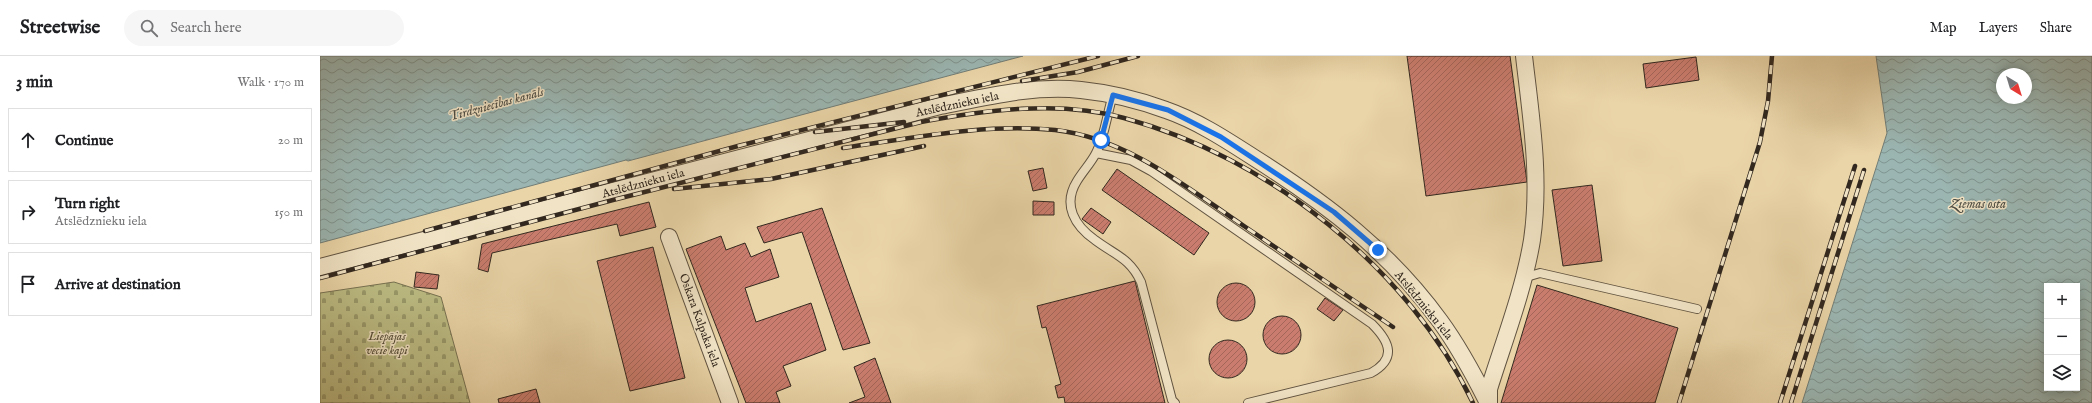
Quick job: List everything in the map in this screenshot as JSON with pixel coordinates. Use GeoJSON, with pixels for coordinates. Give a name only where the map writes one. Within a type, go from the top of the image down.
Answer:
{"type":"FeatureCollection","features":[{"type":"Feature","properties":{"kind":"street","name":"Atslēdznieku iela"},"geometry":{"type":"LineString","coordinates":[[1489,403],[1489,389],[1523,278],[1532,240],[1536,159],[1524,56]]}},
{"type":"Feature","properties":{"kind":"street","name":"Atslēdznieku iela"},"geometry":{"type":"LineString","coordinates":[[320,267],[940,106],[996,95],[1044,89],[1080,90],[1113,95],[1168,110],[1221,137],[1282,175],[1355,228],[1402,276],[1440,321],[1465,359],[1489,403]]}},
{"type":"Feature","properties":{"kind":"street","name":"Oskara Kalpaka iela"},"geometry":{"type":"LineString","coordinates":[[669,237],[730,403]]}},
{"type":"Feature","properties":{"kind":"lane"},"geometry":{"type":"LineString","coordinates":[[1113,95],[1096,153],[1076,183],[1071,198],[1072,211],[1078,226],[1095,241],[1128,261],[1136,271],[1141,282],[1172,400],[1175,403]]}},
{"type":"Feature","properties":{"kind":"lane"},"geometry":{"type":"LineString","coordinates":[[1096,153],[1131,160],[1151,171],[1372,324],[1380,332],[1388,346],[1389,356],[1382,367],[1371,374],[1248,403]]}},
{"type":"Feature","properties":{"kind":"lane"},"geometry":{"type":"LineString","coordinates":[[1523,278],[1540,273],[1696,309]]}},
{"type":"Feature","properties":{"kind":"green space","name":"Liepājas vecie kapi"},"geometry":{"type":"Polygon","coordinates":[[[394,282],[441,297],[470,403],[320,403],[320,293],[394,282]]]}},
{"type":"Feature","properties":{"kind":"water","name":"Tirdzniecības kanāls"},"geometry":{"type":"Polygon","coordinates":[[[320,56],[1023,56],[628,161],[626,160],[320,243],[320,56]]]}},
{"type":"Feature","properties":{"kind":"water","name":"Ziemas osta"},"geometry":{"type":"Polygon","coordinates":[[[1876,56],[2092,56],[2092,403],[1802,403],[1887,133],[1876,56]]]}},
{"type":"Feature","properties":{"kind":"building"},"geometry":{"type":"Polygon","coordinates":[[[1407,56],[1510,56],[1527,182],[1426,196],[1407,56]]]}},
{"type":"Feature","properties":{"kind":"building"},"geometry":{"type":"Polygon","coordinates":[[[1696,57],[1699,80],[1646,88],[1643,64],[1696,57]]]}},
{"type":"Feature","properties":{"kind":"building"},"geometry":{"type":"Polygon","coordinates":[[[1043,168],[1047,188],[1033,191],[1028,171],[1043,168]]]}},
{"type":"Feature","properties":{"kind":"building"},"geometry":{"type":"Polygon","coordinates":[[[1117,169],[1209,233],[1194,255],[1102,190],[1117,169]]]}},
{"type":"Feature","properties":{"kind":"building"},"geometry":{"type":"Polygon","coordinates":[[[1592,185],[1602,261],[1563,266],[1552,190],[1592,185]]]}},
{"type":"Feature","properties":{"kind":"building"},"geometry":{"type":"Polygon","coordinates":[[[1033,201],[1054,202],[1054,215],[1033,215],[1033,201]]]}},
{"type":"Feature","properties":{"kind":"building"},"geometry":{"type":"Polygon","coordinates":[[[649,202],[656,227],[620,236],[617,224],[492,253],[488,272],[478,269],[482,244],[649,202]]]}},
{"type":"Feature","properties":{"kind":"building"},"geometry":{"type":"Polygon","coordinates":[[[822,208],[870,343],[843,350],[802,232],[764,243],[757,227],[822,208]]]}},
{"type":"Feature","properties":{"kind":"building"},"geometry":{"type":"Polygon","coordinates":[[[1091,208],[1111,222],[1103,234],[1082,219],[1091,208]]]}},
{"type":"Feature","properties":{"kind":"building"},"geometry":{"type":"Polygon","coordinates":[[[721,236],[726,250],[745,243],[751,257],[770,249],[779,277],[745,288],[756,322],[811,303],[826,350],[783,366],[791,386],[776,392],[780,403],[746,403],[686,249],[721,236]]]}},
{"type":"Feature","properties":{"kind":"building"},"geometry":{"type":"Polygon","coordinates":[[[653,247],[685,378],[630,391],[597,261],[653,247]]]}},
{"type":"Feature","properties":{"kind":"building"},"geometry":{"type":"Polygon","coordinates":[[[416,272],[439,275],[437,289],[414,287],[416,272]]]}},
{"type":"Feature","properties":{"kind":"building"},"geometry":{"type":"Polygon","coordinates":[[[1135,281],[1165,403],[1065,403],[1064,397],[1058,398],[1055,386],[1061,384],[1046,327],[1042,328],[1037,306],[1135,281]]]}},
{"type":"Feature","properties":{"kind":"building"},"geometry":{"type":"Polygon","coordinates":[[[1232,283],[1240,283],[1247,286],[1252,291],[1255,302],[1252,313],[1247,318],[1240,321],[1232,321],[1225,318],[1220,313],[1217,306],[1217,298],[1220,291],[1225,286],[1232,283]]]}},
{"type":"Feature","properties":{"kind":"building"},"geometry":{"type":"Polygon","coordinates":[[[1537,285],[1678,328],[1655,403],[1501,403],[1537,285]]]}},
{"type":"Feature","properties":{"kind":"building"},"geometry":{"type":"Polygon","coordinates":[[[1325,298],[1343,310],[1334,321],[1317,309],[1325,298]]]}},
{"type":"Feature","properties":{"kind":"building"},"geometry":{"type":"Polygon","coordinates":[[[1278,316],[1286,316],[1293,319],[1298,324],[1301,335],[1298,346],[1293,351],[1286,354],[1278,354],[1271,351],[1266,346],[1263,339],[1263,331],[1266,324],[1271,319],[1278,316]]]}},
{"type":"Feature","properties":{"kind":"building"},"geometry":{"type":"Polygon","coordinates":[[[1224,340],[1232,340],[1239,343],[1244,348],[1247,359],[1244,370],[1239,375],[1232,378],[1224,378],[1217,375],[1212,370],[1209,363],[1209,355],[1212,348],[1217,343],[1224,340]]]}},
{"type":"Feature","properties":{"kind":"building"},"geometry":{"type":"Polygon","coordinates":[[[875,358],[891,403],[849,403],[865,397],[854,367],[875,358]]]}},
{"type":"Feature","properties":{"kind":"building"},"geometry":{"type":"Polygon","coordinates":[[[536,389],[540,403],[499,403],[498,399],[536,389]]]}},
{"type":"Feature","properties":{"kind":"railway"},"geometry":{"type":"LineString","coordinates":[[425,231],[738,146],[1098,56]]}},
{"type":"Feature","properties":{"kind":"railway"},"geometry":{"type":"LineString","coordinates":[[1022,81],[1078,72],[1138,56]]}},
{"type":"Feature","properties":{"kind":"railway"},"geometry":{"type":"LineString","coordinates":[[1679,403],[1760,142],[1768,101],[1772,56]]}},
{"type":"Feature","properties":{"kind":"railway"},"geometry":{"type":"LineString","coordinates":[[320,278],[613,200],[921,122],[996,111],[1048,108],[1074,109],[1124,118],[1178,136],[1230,160],[1281,190],[1328,224],[1372,264],[1412,307],[1446,354],[1473,403]]}},
{"type":"Feature","properties":{"kind":"railway"},"geometry":{"type":"LineString","coordinates":[[815,132],[904,122]]}},
{"type":"Feature","properties":{"kind":"railway"},"geometry":{"type":"LineString","coordinates":[[843,148],[922,136],[1002,128],[1055,130],[1081,135],[1107,143],[1155,166],[1393,327]]}},
{"type":"Feature","properties":{"kind":"railway"},"geometry":{"type":"LineString","coordinates":[[674,189],[771,179],[924,146]]}},
{"type":"Feature","properties":{"kind":"railway"},"geometry":{"type":"LineString","coordinates":[[1780,403],[1855,166]]}},
{"type":"Feature","properties":{"kind":"railway"},"geometry":{"type":"LineString","coordinates":[[1791,403],[1864,170]]}},
{"type":"Feature","properties":{"kind":"route"},"geometry":{"type":"LineString","coordinates":[[1101,140],[1113,95],[1168,110],[1221,137],[1282,175],[1355,228],[1378,250]]}}]}
